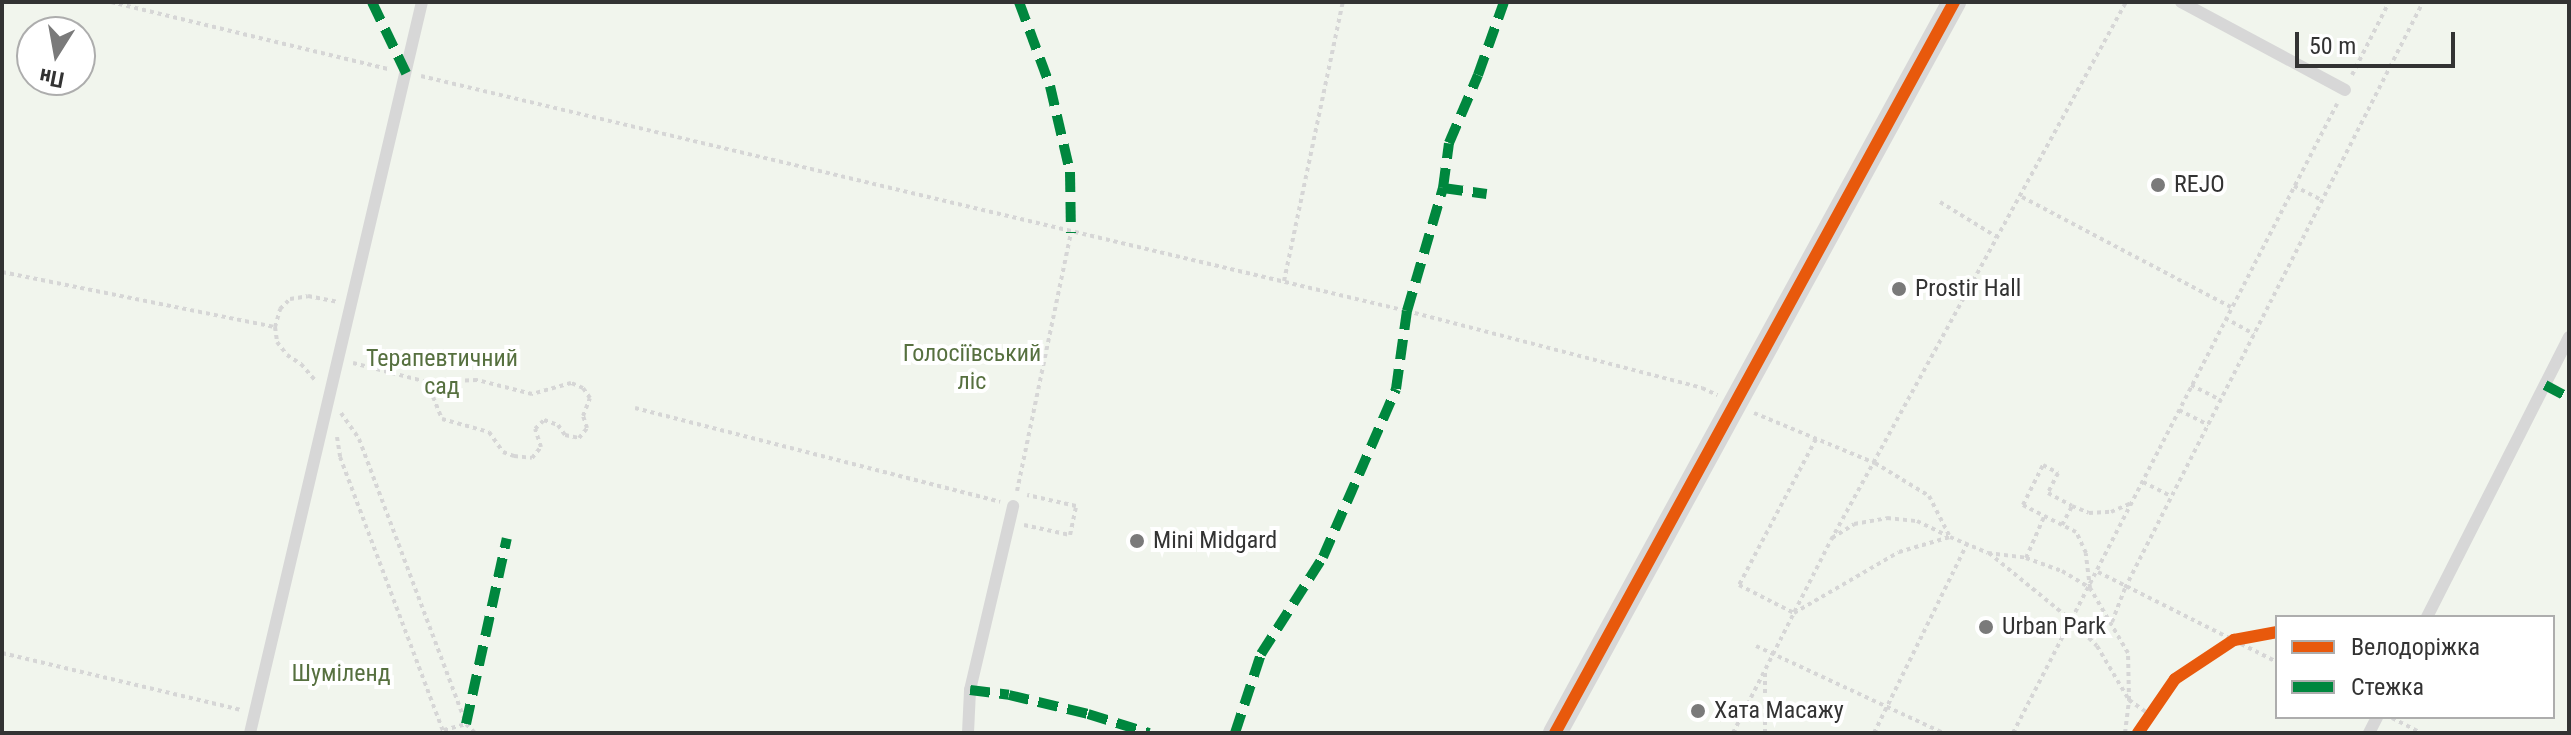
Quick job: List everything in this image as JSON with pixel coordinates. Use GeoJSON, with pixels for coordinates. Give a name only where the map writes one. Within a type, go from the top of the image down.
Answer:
{"type":"FeatureCollection","features":[{"type":"Feature","properties":{"kind":"street"},"geometry":{"type":"LineString","coordinates":[[1555,733],[1954,2]]}},
{"type":"Feature","properties":{"kind":"lane"},"geometry":{"type":"LineString","coordinates":[[250,733],[332,399],[422,2]]}},
{"type":"Feature","properties":{"kind":"lane"},"geometry":{"type":"LineString","coordinates":[[2181,2],[2345,90]]}},
{"type":"Feature","properties":{"kind":"lane"},"geometry":{"type":"LineString","coordinates":[[2428,615],[2569,337]]}},
{"type":"Feature","properties":{"kind":"lane"},"geometry":{"type":"LineString","coordinates":[[968,733],[970,690],[1013,506]]}},
{"type":"Feature","properties":{"kind":"path"},"geometry":{"type":"LineString","coordinates":[[111,2],[1071,233],[1284,281],[1702,388],[1875,463],[1929,496],[1950,537]]}},
{"type":"Feature","properties":{"kind":"path"},"geometry":{"type":"LineString","coordinates":[[1284,281],[1343,2]]}},
{"type":"Feature","properties":{"kind":"path"},"geometry":{"type":"LineString","coordinates":[[1733,733],[1831,540],[2022,197],[2126,2]]}},
{"type":"Feature","properties":{"kind":"path"},"geometry":{"type":"LineString","coordinates":[[2013,733],[2389,2]]}},
{"type":"Feature","properties":{"kind":"path"},"geometry":{"type":"LineString","coordinates":[[2112,622],[2125,588],[2171,496],[2423,2]]}},
{"type":"Feature","properties":{"kind":"path"},"geometry":{"type":"LineString","coordinates":[[2294,186],[2322,200]]}},
{"type":"Feature","properties":{"kind":"path"},"geometry":{"type":"LineString","coordinates":[[2022,197],[2231,307]]}},
{"type":"Feature","properties":{"kind":"path"},"geometry":{"type":"LineString","coordinates":[[1940,202],[1997,237]]}},
{"type":"Feature","properties":{"kind":"path"},"geometry":{"type":"LineString","coordinates":[[1010,522],[1070,535],[1076,506],[1016,493],[1071,233]]}},
{"type":"Feature","properties":{"kind":"path"},"geometry":{"type":"LineString","coordinates":[[2,272],[275,327]]}},
{"type":"Feature","properties":{"kind":"path"},"geometry":{"type":"LineString","coordinates":[[352,305],[308,296],[290,299],[280,309],[275,327],[277,342],[332,399],[359,439],[466,724],[475,733]]}},
{"type":"Feature","properties":{"kind":"path"},"geometry":{"type":"LineString","coordinates":[[2225,318],[2254,334]]}},
{"type":"Feature","properties":{"kind":"path"},"geometry":{"type":"LineString","coordinates":[[339,362],[427,382],[477,380],[532,394],[571,383],[583,388],[590,398],[583,416],[587,428],[579,438],[565,435],[558,425],[544,420],[535,429],[541,447],[532,458],[514,456],[503,452],[489,432],[442,419],[427,382]]}},
{"type":"Feature","properties":{"kind":"path"},"geometry":{"type":"LineString","coordinates":[[2191,385],[2220,400]]}},
{"type":"Feature","properties":{"kind":"path"},"geometry":{"type":"LineString","coordinates":[[332,399],[340,457],[444,732],[466,724]]}},
{"type":"Feature","properties":{"kind":"path"},"geometry":{"type":"LineString","coordinates":[[635,408],[1013,506]]}},
{"type":"Feature","properties":{"kind":"path"},"geometry":{"type":"LineString","coordinates":[[2179,410],[2208,425]]}},
{"type":"Feature","properties":{"kind":"path"},"geometry":{"type":"LineString","coordinates":[[1794,613],[1739,585],[1816,439]]}},
{"type":"Feature","properties":{"kind":"path"},"geometry":{"type":"LineString","coordinates":[[2090,588],[2086,553],[2076,532],[2023,505],[2043,465],[2058,473],[2048,493],[2089,513],[2111,512],[2133,502]]}},
{"type":"Feature","properties":{"kind":"path"},"geometry":{"type":"LineString","coordinates":[[2143,482],[2171,496]]}},
{"type":"Feature","properties":{"kind":"path"},"geometry":{"type":"LineString","coordinates":[[2062,525],[2072,506]]}},
{"type":"Feature","properties":{"kind":"path"},"geometry":{"type":"LineString","coordinates":[[2026,558],[2044,517]]}},
{"type":"Feature","properties":{"kind":"path"},"geometry":{"type":"LineString","coordinates":[[1831,540],[1854,524],[1887,518],[1917,521],[1988,553],[2026,558],[2062,571],[2090,588],[2128,653],[2129,700],[2125,733]]}},
{"type":"Feature","properties":{"kind":"path"},"geometry":{"type":"LineString","coordinates":[[1794,613],[1899,552],[1950,537]]}},
{"type":"Feature","properties":{"kind":"path"},"geometry":{"type":"LineString","coordinates":[[1874,733],[1967,544]]}},
{"type":"Feature","properties":{"kind":"path"},"geometry":{"type":"LineString","coordinates":[[1988,553],[2072,621],[2097,646],[2129,700],[2146,719],[2158,702]]}},
{"type":"Feature","properties":{"kind":"path"},"geometry":{"type":"LineString","coordinates":[[2098,572],[2275,661]]}},
{"type":"Feature","properties":{"kind":"path"},"geometry":{"type":"LineString","coordinates":[[2222,648],[2234,640],[2263,635]]}},
{"type":"Feature","properties":{"kind":"path"},"geometry":{"type":"LineString","coordinates":[[1756,646],[1943,733]]}},
{"type":"Feature","properties":{"kind":"path"},"geometry":{"type":"LineString","coordinates":[[2,653],[256,713]]}},
{"type":"Feature","properties":{"kind":"path"},"geometry":{"type":"LineString","coordinates":[[1765,670],[1765,733]]}},
{"type":"Feature","properties":{"kind":"path"},"geometry":{"type":"LineString","coordinates":[[2394,719],[2422,733]]}},
{"type":"Feature","properties":{"kind":"green space","name":"Голосіївський ліс"},"geometry":{"type":"Polygon","coordinates":[[[2,2],[2569,2],[2569,733],[2,733],[2,2]]]}},
{"type":"Feature","properties":{"kind":"marked path"},"geometry":{"type":"LineString","coordinates":[[372,2],[406,73]]}},
{"type":"Feature","properties":{"kind":"marked path"},"geometry":{"type":"LineString","coordinates":[[1019,2],[1050,86],[1070,172],[1071,233]]}},
{"type":"Feature","properties":{"kind":"marked path"},"geometry":{"type":"LineString","coordinates":[[1235,733],[1261,654],[1323,557],[1396,389],[1407,311],[1443,188],[1449,143],[1504,2]]}},
{"type":"Feature","properties":{"kind":"marked path"},"geometry":{"type":"LineString","coordinates":[[1443,188],[1487,194]]}},
{"type":"Feature","properties":{"kind":"marked path"},"geometry":{"type":"LineString","coordinates":[[2545,385],[2569,398]]}},
{"type":"Feature","properties":{"kind":"marked path"},"geometry":{"type":"LineString","coordinates":[[466,724],[507,538]]}},
{"type":"Feature","properties":{"kind":"marked path"},"geometry":{"type":"LineString","coordinates":[[970,690],[1009,695],[1149,733]]}},
{"type":"Feature","properties":{"kind":"cycle path"},"geometry":{"type":"LineString","coordinates":[[1555,733],[1954,2]]}},
{"type":"Feature","properties":{"kind":"cycle path"},"geometry":{"type":"LineString","coordinates":[[2138,733],[2175,679],[2234,640],[2275,632]]}},
{"type":"Feature","properties":{"kind":"place","name":"REJO"},"geometry":{"type":"Point","coordinates":[2158,185]}},
{"type":"Feature","properties":{"kind":"place","name":"Prostir Hall"},"geometry":{"type":"Point","coordinates":[1899,289]}},
{"type":"Feature","properties":{"kind":"place","name":"Mini Midgard"},"geometry":{"type":"Point","coordinates":[1137,541]}},
{"type":"Feature","properties":{"kind":"place","name":"Urban Park"},"geometry":{"type":"Point","coordinates":[1986,627]}},
{"type":"Feature","properties":{"kind":"place","name":"Хата Масажу"},"geometry":{"type":"Point","coordinates":[1698,711]}},
{"type":"Feature","properties":{"kind":"park label","name":"Терапевтичний сад"},"geometry":{"type":"Point","coordinates":[442,373]}},
{"type":"Feature","properties":{"kind":"park label","name":"Шуміленд"},"geometry":{"type":"Point","coordinates":[341,674]}}]}
